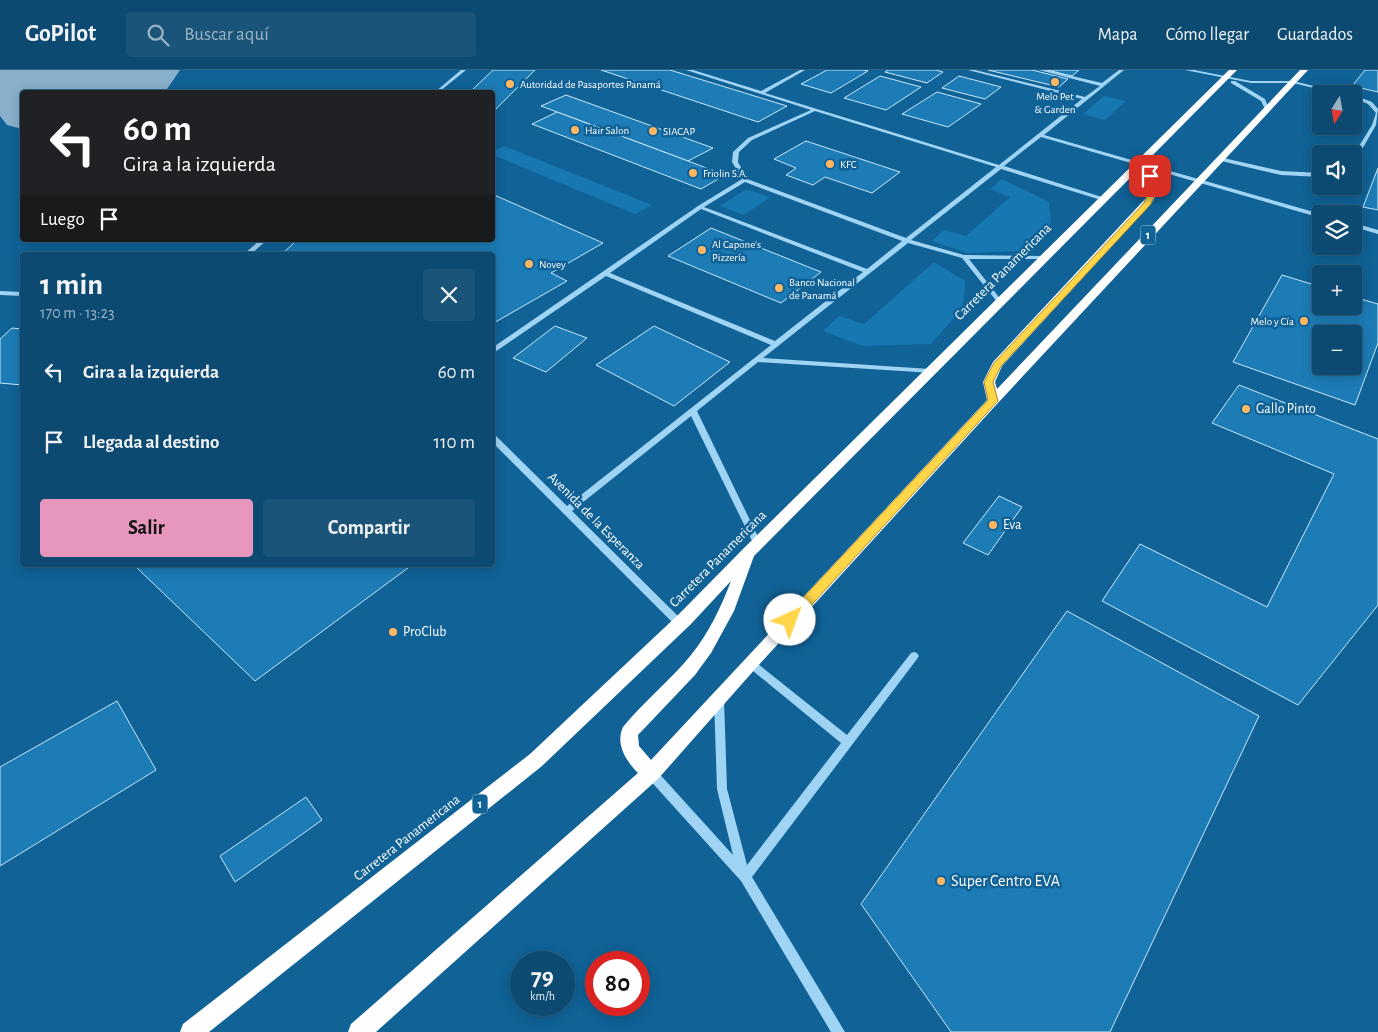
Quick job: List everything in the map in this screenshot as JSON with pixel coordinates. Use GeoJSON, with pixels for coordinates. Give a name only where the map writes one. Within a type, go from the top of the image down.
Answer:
{"type":"FeatureCollection","features":[{"type":"Feature","properties":{"kind":"highway","name":"Carretera Panamericana"},"geometry":{"type":"LineString","coordinates":[[191,1032],[536,760],[680,624],[930,371],[1233,70]]}},
{"type":"Feature","properties":{"kind":"highway","name":"1"},"geometry":{"type":"LineString","coordinates":[[359,1032],[651,773],[750,663],[993,401],[1304,70]]}},
{"type":"Feature","properties":{"kind":"highway","name":"1"},"geometry":{"type":"LineString","coordinates":[[993,401],[989,382],[997,364],[1150,199],[1153,189],[1152,181],[1139,164]]}},
{"type":"Feature","properties":{"kind":"highway"},"geometry":{"type":"LineString","coordinates":[[651,773],[632,752],[629,746],[629,733],[702,652],[723,618],[754,548]]}},
{"type":"Feature","properties":{"kind":"street"},"geometry":{"type":"LineString","coordinates":[[439,90],[464,70]]}},
{"type":"Feature","properties":{"kind":"street"},"geometry":{"type":"LineString","coordinates":[[688,70],[1103,199]]}},
{"type":"Feature","properties":{"kind":"street"},"geometry":{"type":"LineString","coordinates":[[761,93],[803,70]]}},
{"type":"Feature","properties":{"kind":"street"},"geometry":{"type":"LineString","coordinates":[[970,70],[1086,99]]}},
{"type":"Feature","properties":{"kind":"street"},"geometry":{"type":"LineString","coordinates":[[1041,70],[1103,85]]}},
{"type":"Feature","properties":{"kind":"street"},"geometry":{"type":"LineString","coordinates":[[566,511],[1122,70]]}},
{"type":"Feature","properties":{"kind":"street"},"geometry":{"type":"LineString","coordinates":[[1187,70],[1250,82],[1293,82],[1312,86]]}},
{"type":"Feature","properties":{"kind":"street"},"geometry":{"type":"LineString","coordinates":[[1224,78],[1240,85],[1263,100],[1268,108]]}},
{"type":"Feature","properties":{"kind":"street"},"geometry":{"type":"LineString","coordinates":[[1362,100],[1370,103],[1378,112],[1374,125],[1362,145]]}},
{"type":"Feature","properties":{"kind":"street"},"geometry":{"type":"LineString","coordinates":[[814,110],[750,139],[736,152],[735,162],[745,180],[907,241],[964,258],[1045,257]]}},
{"type":"Feature","properties":{"kind":"street"},"geometry":{"type":"LineString","coordinates":[[1040,135],[1312,213]]}},
{"type":"Feature","properties":{"kind":"street"},"geometry":{"type":"LineString","coordinates":[[1219,159],[1280,172],[1312,174]]}},
{"type":"Feature","properties":{"kind":"street"},"geometry":{"type":"LineString","coordinates":[[495,350],[700,207],[745,180]]}},
{"type":"Feature","properties":{"kind":"street"},"geometry":{"type":"LineString","coordinates":[[700,207],[868,272]]}},
{"type":"Feature","properties":{"kind":"street"},"geometry":{"type":"LineString","coordinates":[[1362,227],[1378,232]]}},
{"type":"Feature","properties":{"kind":"street"},"geometry":{"type":"LineString","coordinates":[[250,252],[262,242]]}},
{"type":"Feature","properties":{"kind":"street"},"geometry":{"type":"LineString","coordinates":[[964,258],[1000,302]]}},
{"type":"Feature","properties":{"kind":"street"},"geometry":{"type":"LineString","coordinates":[[605,274],[776,344]]}},
{"type":"Feature","properties":{"kind":"street"},"geometry":{"type":"LineString","coordinates":[[0,293],[20,294]]}},
{"type":"Feature","properties":{"kind":"street"},"geometry":{"type":"LineString","coordinates":[[757,360],[930,371]]}},
{"type":"Feature","properties":{"kind":"street"},"geometry":{"type":"LineString","coordinates":[[693,411],[754,548]]}},
{"type":"Feature","properties":{"kind":"street","name":"Avenida de la Esperanza"},"geometry":{"type":"LineString","coordinates":[[495,440],[680,624]]}},
{"type":"Feature","properties":{"kind":"street"},"geometry":{"type":"LineString","coordinates":[[745,877],[914,656]]}},
{"type":"Feature","properties":{"kind":"street"},"geometry":{"type":"LineString","coordinates":[[750,663],[848,742]]}},
{"type":"Feature","properties":{"kind":"street"},"geometry":{"type":"LineString","coordinates":[[719,699],[722,789],[745,877]]}},
{"type":"Feature","properties":{"kind":"street"},"geometry":{"type":"LineString","coordinates":[[651,773],[745,877],[838,1032]]}},
{"type":"Feature","properties":{"kind":"shaded area"},"geometry":{"type":"Polygon","coordinates":[[[1104,96],[1126,101],[1105,120],[1083,114],[1104,96]]]}},
{"type":"Feature","properties":{"kind":"shaded area"},"geometry":{"type":"Polygon","coordinates":[[[504,146],[652,205],[635,214],[495,156],[495,150],[504,146]]]}},
{"type":"Feature","properties":{"kind":"shaded area"},"geometry":{"type":"Polygon","coordinates":[[[1002,179],[1049,202],[1051,223],[1027,251],[967,253],[932,241],[944,230],[966,236],[1010,197],[990,189],[1002,179]]]}},
{"type":"Feature","properties":{"kind":"shaded area"},"geometry":{"type":"Polygon","coordinates":[[[746,189],[770,197],[744,215],[720,206],[746,189]]]}},
{"type":"Feature","properties":{"kind":"shaded area"},"geometry":{"type":"Polygon","coordinates":[[[934,262],[965,281],[963,308],[931,344],[862,346],[823,331],[839,316],[864,324],[934,262]]]}},
{"type":"Feature","properties":{"kind":"building"},"geometry":{"type":"Polygon","coordinates":[[[493,70],[535,70],[495,110],[495,90],[472,90],[493,70]]]}},
{"type":"Feature","properties":{"kind":"building"},"geometry":{"type":"Polygon","coordinates":[[[601,70],[670,70],[787,106],[758,122],[601,70]]]}},
{"type":"Feature","properties":{"kind":"building"},"geometry":{"type":"Polygon","coordinates":[[[827,70],[868,71],[831,93],[801,84],[827,70]]]}},
{"type":"Feature","properties":{"kind":"building"},"geometry":{"type":"Polygon","coordinates":[[[888,70],[936,70],[943,72],[927,83],[885,72],[888,70]]]}},
{"type":"Feature","properties":{"kind":"building"},"geometry":{"type":"Polygon","coordinates":[[[988,70],[1032,70],[1068,79],[1059,87],[988,70]]]}},
{"type":"Feature","properties":{"kind":"building"},"geometry":{"type":"Polygon","coordinates":[[[1047,70],[1079,70],[1072,76],[1047,70]]]}},
{"type":"Feature","properties":{"kind":"building"},"geometry":{"type":"Polygon","coordinates":[[[1365,70],[1378,70],[1378,92],[1362,88],[1362,85],[1353,85],[1365,70]]]}},
{"type":"Feature","properties":{"kind":"building"},"geometry":{"type":"Polygon","coordinates":[[[880,76],[921,87],[886,110],[844,98],[880,76]]]}},
{"type":"Feature","properties":{"kind":"building"},"geometry":{"type":"Polygon","coordinates":[[[959,76],[1001,87],[985,99],[942,88],[959,76]]]}},
{"type":"Feature","properties":{"kind":"building"},"geometry":{"type":"Polygon","coordinates":[[[937,92],[981,104],[948,127],[902,114],[937,92]]]}},
{"type":"Feature","properties":{"kind":"building"},"geometry":{"type":"Polygon","coordinates":[[[566,95],[713,148],[688,161],[541,106],[566,95]]]}},
{"type":"Feature","properties":{"kind":"building"},"geometry":{"type":"Polygon","coordinates":[[[557,112],[725,175],[701,189],[532,124],[557,112]]]}},
{"type":"Feature","properties":{"kind":"building","name":"KFC"},"geometry":{"type":"Polygon","coordinates":[[[806,141],[900,172],[872,193],[825,177],[813,185],[786,175],[796,168],[774,159],[806,141]]]}},
{"type":"Feature","properties":{"kind":"building"},"geometry":{"type":"Polygon","coordinates":[[[1378,168],[1378,210],[1363,207],[1378,168]]]}},
{"type":"Feature","properties":{"kind":"building","name":"Novey"},"geometry":{"type":"Polygon","coordinates":[[[495,195],[603,243],[551,273],[567,281],[495,322],[495,252],[284,252],[295,242],[495,242],[495,195]]]}},
{"type":"Feature","properties":{"kind":"building"},"geometry":{"type":"Polygon","coordinates":[[[711,228],[821,272],[781,303],[668,256],[711,228]]]}},
{"type":"Feature","properties":{"kind":"building"},"geometry":{"type":"Polygon","coordinates":[[[1282,275],[1312,284],[1312,315],[1362,315],[1362,299],[1378,304],[1378,343],[1355,405],[1233,362],[1282,275]]]}},
{"type":"Feature","properties":{"kind":"building"},"geometry":{"type":"Polygon","coordinates":[[[555,326],[587,338],[546,372],[513,358],[555,326]]]}},
{"type":"Feature","properties":{"kind":"building"},"geometry":{"type":"Polygon","coordinates":[[[654,326],[730,362],[674,406],[596,365],[654,326]]]}},
{"type":"Feature","properties":{"kind":"building"},"geometry":{"type":"Polygon","coordinates":[[[12,328],[20,329],[20,385],[0,383],[0,339],[12,328]]]}},
{"type":"Feature","properties":{"kind":"building"},"geometry":{"type":"Polygon","coordinates":[[[1239,385],[1378,439],[1378,605],[1298,705],[1102,601],[1140,544],[1267,607],[1334,474],[1212,423],[1239,385]]]}},
{"type":"Feature","properties":{"kind":"building","name":"Eva"},"geometry":{"type":"Polygon","coordinates":[[[999,496],[1022,507],[988,555],[963,543],[999,496]]]}},
{"type":"Feature","properties":{"kind":"building"},"geometry":{"type":"Polygon","coordinates":[[[136,567],[409,567],[255,681],[136,567]]]}},
{"type":"Feature","properties":{"kind":"building"},"geometry":{"type":"Polygon","coordinates":[[[1067,611],[1259,716],[1110,1032],[951,1032],[861,904],[1067,611]]]}},
{"type":"Feature","properties":{"kind":"building"},"geometry":{"type":"Polygon","coordinates":[[[117,701],[156,770],[0,866],[0,767],[117,701]]]}},
{"type":"Feature","properties":{"kind":"building"},"geometry":{"type":"Polygon","coordinates":[[[306,797],[322,820],[235,882],[220,856],[306,797]]]}},
{"type":"Feature","properties":{"kind":"runway"},"geometry":{"type":"LineString","coordinates":[[66,90],[105,70]]}},
{"type":"Feature","properties":{"kind":"place","name":"Melo Pet & Garden"},"geometry":{"type":"Point","coordinates":[1055,82]}},
{"type":"Feature","properties":{"kind":"place","name":"Autoridad de Pasaportes Panamá"},"geometry":{"type":"Point","coordinates":[510,84]}},
{"type":"Feature","properties":{"kind":"place","name":"Hair Salon"},"geometry":{"type":"Point","coordinates":[575,130]}},
{"type":"Feature","properties":{"kind":"place","name":"SIACAP"},"geometry":{"type":"Point","coordinates":[653,131]}},
{"type":"Feature","properties":{"kind":"place","name":"KFC"},"geometry":{"type":"Point","coordinates":[830,164]}},
{"type":"Feature","properties":{"kind":"place","name":"Friolin S.A."},"geometry":{"type":"Point","coordinates":[693,173]}},
{"type":"Feature","properties":{"kind":"place","name":"Al Capone's Pizzería"},"geometry":{"type":"Point","coordinates":[702,250]}},
{"type":"Feature","properties":{"kind":"place","name":"Novey"},"geometry":{"type":"Point","coordinates":[529,264]}},
{"type":"Feature","properties":{"kind":"place","name":"Banco Nacional de Panamá"},"geometry":{"type":"Point","coordinates":[779,288]}},
{"type":"Feature","properties":{"kind":"place","name":"Melo y Cía"},"geometry":{"type":"Point","coordinates":[1304,321]}},
{"type":"Feature","properties":{"kind":"place","name":"Gallo Pinto"},"geometry":{"type":"Point","coordinates":[1246,409]}},
{"type":"Feature","properties":{"kind":"place","name":"Eva"},"geometry":{"type":"Point","coordinates":[993,525]}},
{"type":"Feature","properties":{"kind":"place","name":"ProClub"},"geometry":{"type":"Point","coordinates":[393,632]}},
{"type":"Feature","properties":{"kind":"place","name":"Super Centro EVA"},"geometry":{"type":"Point","coordinates":[941,881]}},
{"type":"Feature","properties":{"kind":"route"},"geometry":{"type":"LineString","coordinates":[[790,620],[993,401],[989,382],[997,364],[1147,204],[1153,194],[1150,176]]}}]}
